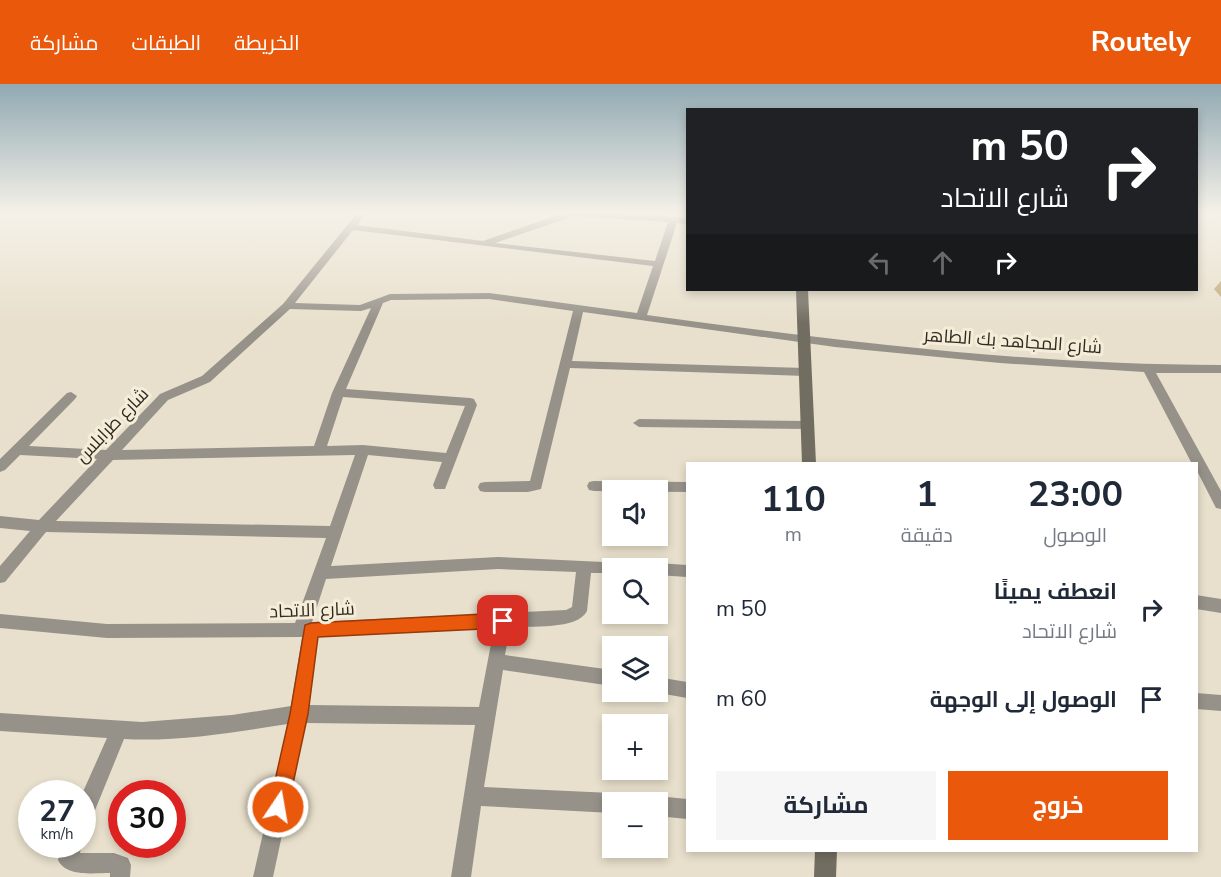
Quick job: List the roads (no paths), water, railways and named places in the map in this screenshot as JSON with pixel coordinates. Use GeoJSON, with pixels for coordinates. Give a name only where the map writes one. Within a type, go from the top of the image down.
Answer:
{"type":"FeatureCollection","features":[{"type":"Feature","properties":{"kind":"street","name":"شارع طرابلس"},"geometry":{"type":"LineString","coordinates":[[0,577],[42,526],[164,397],[206,379],[287,306],[334,249]]}},
{"type":"Feature","properties":{"kind":"street"},"geometry":{"type":"LineString","coordinates":[[526,249],[658,264]]}},
{"type":"Feature","properties":{"kind":"street"},"geometry":{"type":"LineString","coordinates":[[641,316],[663,249]]}},
{"type":"Feature","properties":{"kind":"street"},"geometry":{"type":"LineString","coordinates":[[802,291],[809,462]]}},
{"type":"Feature","properties":{"kind":"street","name":"شارع المجاهد بك الطاهر"},"geometry":{"type":"LineString","coordinates":[[287,306],[361,308],[390,297],[489,296],[803,339],[1000,359],[1148,369],[1221,369]]}},
{"type":"Feature","properties":{"kind":"street"},"geometry":{"type":"LineString","coordinates":[[319,451],[338,393],[379,301]]}},
{"type":"Feature","properties":{"kind":"street"},"geometry":{"type":"LineString","coordinates":[[485,487],[536,485],[579,307]]}},
{"type":"Feature","properties":{"kind":"street"},"geometry":{"type":"LineString","coordinates":[[565,364],[805,372]]}},
{"type":"Feature","properties":{"kind":"street"},"geometry":{"type":"LineString","coordinates":[[1148,369],[1221,504]]}},
{"type":"Feature","properties":{"kind":"street"},"geometry":{"type":"LineString","coordinates":[[338,393],[468,400],[471,405],[440,485]]}},
{"type":"Feature","properties":{"kind":"street"},"geometry":{"type":"LineString","coordinates":[[0,467],[71,396]]}},
{"type":"Feature","properties":{"kind":"street"},"geometry":{"type":"LineString","coordinates":[[639,423],[807,425]]}},
{"type":"Feature","properties":{"kind":"street"},"geometry":{"type":"LineString","coordinates":[[17,450],[109,455],[363,450],[451,458]]}},
{"type":"Feature","properties":{"kind":"street"},"geometry":{"type":"LineString","coordinates":[[263,877],[299,714],[306,630],[320,573],[363,450]]}},
{"type":"Feature","properties":{"kind":"street"},"geometry":{"type":"LineString","coordinates":[[594,486],[686,487]]}},
{"type":"Feature","properties":{"kind":"street"},"geometry":{"type":"LineString","coordinates":[[0,522],[42,526],[334,532]]}},
{"type":"Feature","properties":{"kind":"street"},"geometry":{"type":"LineString","coordinates":[[320,573],[498,563],[602,567]]}},
{"type":"Feature","properties":{"kind":"street","name":"شارع الاتحاد"},"geometry":{"type":"LineString","coordinates":[[0,621],[107,631],[306,630],[503,621],[574,615],[579,611],[584,566]]}},
{"type":"Feature","properties":{"kind":"street"},"geometry":{"type":"LineString","coordinates":[[668,570],[686,571]]}},
{"type":"Feature","properties":{"kind":"street"},"geometry":{"type":"LineString","coordinates":[[1198,602],[1221,606]]}},
{"type":"Feature","properties":{"kind":"street"},"geometry":{"type":"LineString","coordinates":[[461,877],[503,621]]}},
{"type":"Feature","properties":{"kind":"street"},"geometry":{"type":"LineString","coordinates":[[496,661],[602,677]]}},
{"type":"Feature","properties":{"kind":"street"},"geometry":{"type":"LineString","coordinates":[[668,687],[686,690]]}},
{"type":"Feature","properties":{"kind":"street"},"geometry":{"type":"LineString","coordinates":[[1198,701],[1221,703]]}},
{"type":"Feature","properties":{"kind":"street"},"geometry":{"type":"LineString","coordinates":[[0,722],[142,731],[232,724],[299,714],[486,716]]}},
{"type":"Feature","properties":{"kind":"street"},"geometry":{"type":"LineString","coordinates":[[96,785],[119,730]]}},
{"type":"Feature","properties":{"kind":"street"},"geometry":{"type":"LineString","coordinates":[[473,796],[602,802]]}},
{"type":"Feature","properties":{"kind":"street"},"geometry":{"type":"LineString","coordinates":[[668,807],[686,808]]}},
{"type":"Feature","properties":{"kind":"street"},"geometry":{"type":"LineString","coordinates":[[825,877],[826,852]]}},
{"type":"Feature","properties":{"kind":"street"},"geometry":{"type":"LineString","coordinates":[[68,858],[72,862],[114,863],[121,866],[120,877]]}}]}
